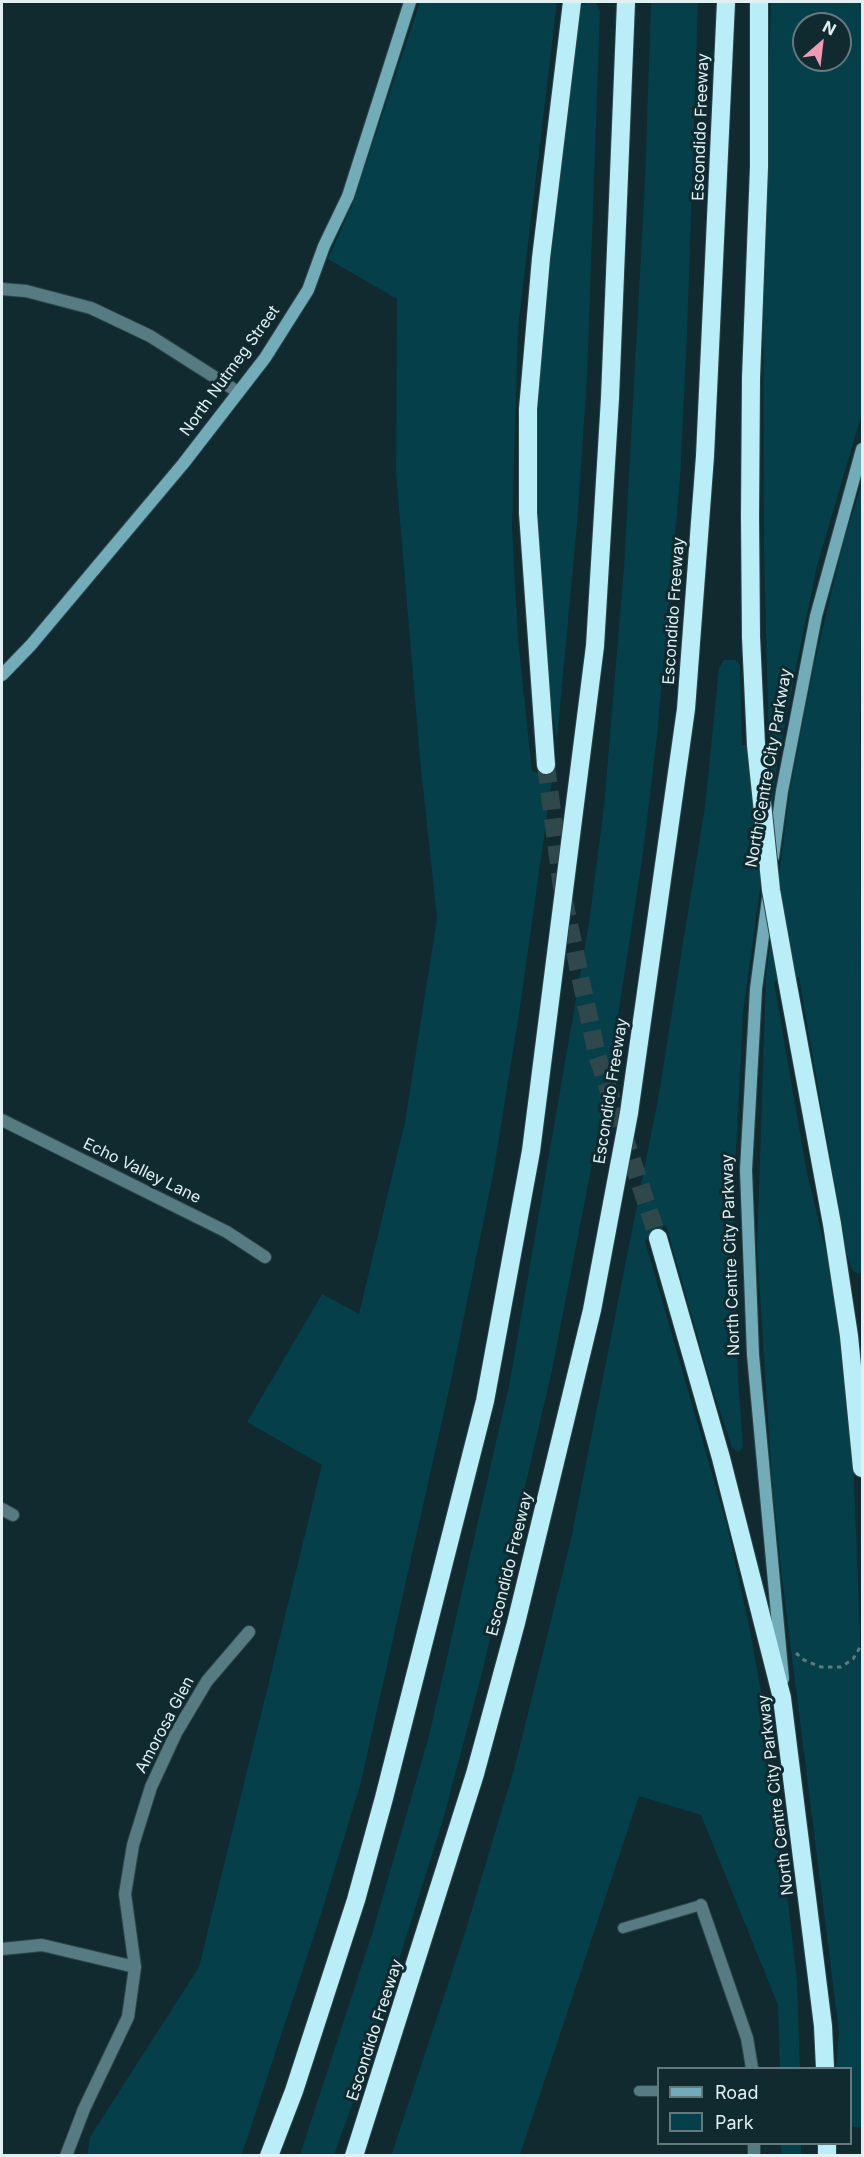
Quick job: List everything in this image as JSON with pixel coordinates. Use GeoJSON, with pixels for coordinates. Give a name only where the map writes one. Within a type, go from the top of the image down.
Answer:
{"type":"FeatureCollection","features":[{"type":"Feature","properties":{"kind":"highway"},"geometry":{"type":"LineString","coordinates":[[546,765],[528,513],[528,410],[541,258],[573,2]]}},
{"type":"Feature","properties":{"kind":"highway"},"geometry":{"type":"LineString","coordinates":[[269,2156],[294,2091],[356,1900],[384,1798],[485,1401],[531,1151],[595,646],[610,387],[626,2]]}},
{"type":"Feature","properties":{"kind":"highway","name":"Escondido Freeway"},"geometry":{"type":"LineString","coordinates":[[354,2156],[475,1774],[516,1623],[592,1310],[629,1113],[686,709],[705,456],[726,2]]}},
{"type":"Feature","properties":{"kind":"highway"},"geometry":{"type":"LineString","coordinates":[[759,2],[759,167],[751,378],[750,516],[751,637],[756,745],[771,890],[832,1224],[849,1336],[862,1468]]}},
{"type":"Feature","properties":{"kind":"highway"},"geometry":{"type":"LineString","coordinates":[[658,1238],[721,1458],[782,1698]]}},
{"type":"Feature","properties":{"kind":"highway","name":"North Centre City Parkway"},"geometry":{"type":"LineString","coordinates":[[782,1698],[823,2026],[825,2067]]}},
{"type":"Feature","properties":{"kind":"main road","name":"North Nutmeg Street"},"geometry":{"type":"LineString","coordinates":[[2,675],[47,627],[176,473],[265,358],[308,290],[324,246],[348,196],[410,2]]}},
{"type":"Feature","properties":{"kind":"main road","name":"North Centre City Parkway"},"geometry":{"type":"LineString","coordinates":[[782,1698],[783,1667],[753,1355],[748,1234],[746,1170],[756,989],[782,791],[816,616],[862,449]]}},
{"type":"Feature","properties":{"kind":"street"},"geometry":{"type":"LineString","coordinates":[[2,289],[26,291],[91,308],[150,336],[238,392]]}},
{"type":"Feature","properties":{"kind":"street","name":"Echo Valley Lane"},"geometry":{"type":"LineString","coordinates":[[2,1120],[227,1232],[265,1257]]}},
{"type":"Feature","properties":{"kind":"street","name":"Amorosa Glen"},"geometry":{"type":"LineString","coordinates":[[66,2156],[84,2109],[128,2017],[135,1967],[125,1894],[132,1845],[151,1787],[176,1733],[207,1681],[249,1632]]}},
{"type":"Feature","properties":{"kind":"street"},"geometry":{"type":"LineString","coordinates":[[701,1905],[747,2038],[752,2067]]}},
{"type":"Feature","properties":{"kind":"street"},"geometry":{"type":"LineString","coordinates":[[2,1949],[42,1945],[135,1967]]}},
{"type":"Feature","properties":{"kind":"lane"},"geometry":{"type":"LineString","coordinates":[[623,1928],[701,1905]]}},
{"type":"Feature","properties":{"kind":"lane"},"geometry":{"type":"LineString","coordinates":[[639,2091],[657,2091]]}},
{"type":"Feature","properties":{"kind":"path"},"geometry":{"type":"LineString","coordinates":[[794,1650],[804,1660],[821,1666],[841,1667],[853,1659],[862,1644]]}},
{"type":"Feature","properties":{"kind":"green space"},"geometry":{"type":"Polygon","coordinates":[[[420,2],[557,2],[518,328],[512,527],[518,639],[532,771],[544,774],[552,768],[555,759],[519,1014],[493,1175],[450,1385],[361,1782],[321,1914],[246,2142],[241,2155],[87,2156],[90,2137],[199,1967],[322,1465],[247,1422],[322,1294],[359,1314],[405,1122],[437,918],[420,759],[396,473],[397,299],[328,259],[353,203],[420,2]]]}},
{"type":"Feature","properties":{"kind":"green space"},"geometry":{"type":"Polygon","coordinates":[[[589,2],[596,3],[600,11],[587,378],[577,524],[557,740],[548,685],[536,510],[535,410],[540,326],[579,18],[582,5],[589,2]]]}},
{"type":"Feature","properties":{"kind":"green space"},"geometry":{"type":"Polygon","coordinates":[[[651,2],[698,2],[687,336],[680,478],[657,737],[642,860],[607,1087],[552,1370],[482,1673],[443,1820],[359,2086],[334,2155],[300,2155],[372,1934],[429,1736],[510,1381],[589,923],[604,807],[624,567],[645,181],[651,2]]]}},
{"type":"Feature","properties":{"kind":"green space"},"geometry":{"type":"Polygon","coordinates":[[[771,2],[862,2],[862,413],[817,566],[797,663],[778,760],[743,1012],[733,1209],[738,1378],[743,1447],[738,1452],[732,1447],[713,1391],[666,1225],[645,1241],[727,1526],[750,1630],[770,1742],[797,1981],[800,2067],[780,2067],[778,2005],[701,1815],[639,1796],[520,2155],[391,2156],[464,1936],[515,1766],[571,1539],[658,1099],[705,806],[719,668],[724,660],[736,660],[740,665],[742,745],[769,745],[764,552],[763,277],[771,2]]]}},
{"type":"Feature","properties":{"kind":"green space"},"geometry":{"type":"Polygon","coordinates":[[[862,483],[860,720],[862,1272],[858,1274],[852,1270],[847,1255],[799,977],[774,982],[807,1173],[831,1272],[853,1455],[862,1687],[862,2125],[859,2128],[852,2126],[852,2067],[836,2067],[839,2032],[782,1578],[772,1480],[757,1248],[766,975],[790,790],[814,665],[844,540],[862,483]]]}},
{"type":"Feature","properties":{"kind":"green space"},"geometry":{"type":"Polygon","coordinates":[[[781,2145],[801,2145],[801,2155],[782,2155],[781,2145]]]}},
{"type":"Feature","properties":{"kind":"tunnel"},"geometry":{"type":"LineString","coordinates":[[546,765],[563,896],[597,1055],[658,1238]]}}]}
